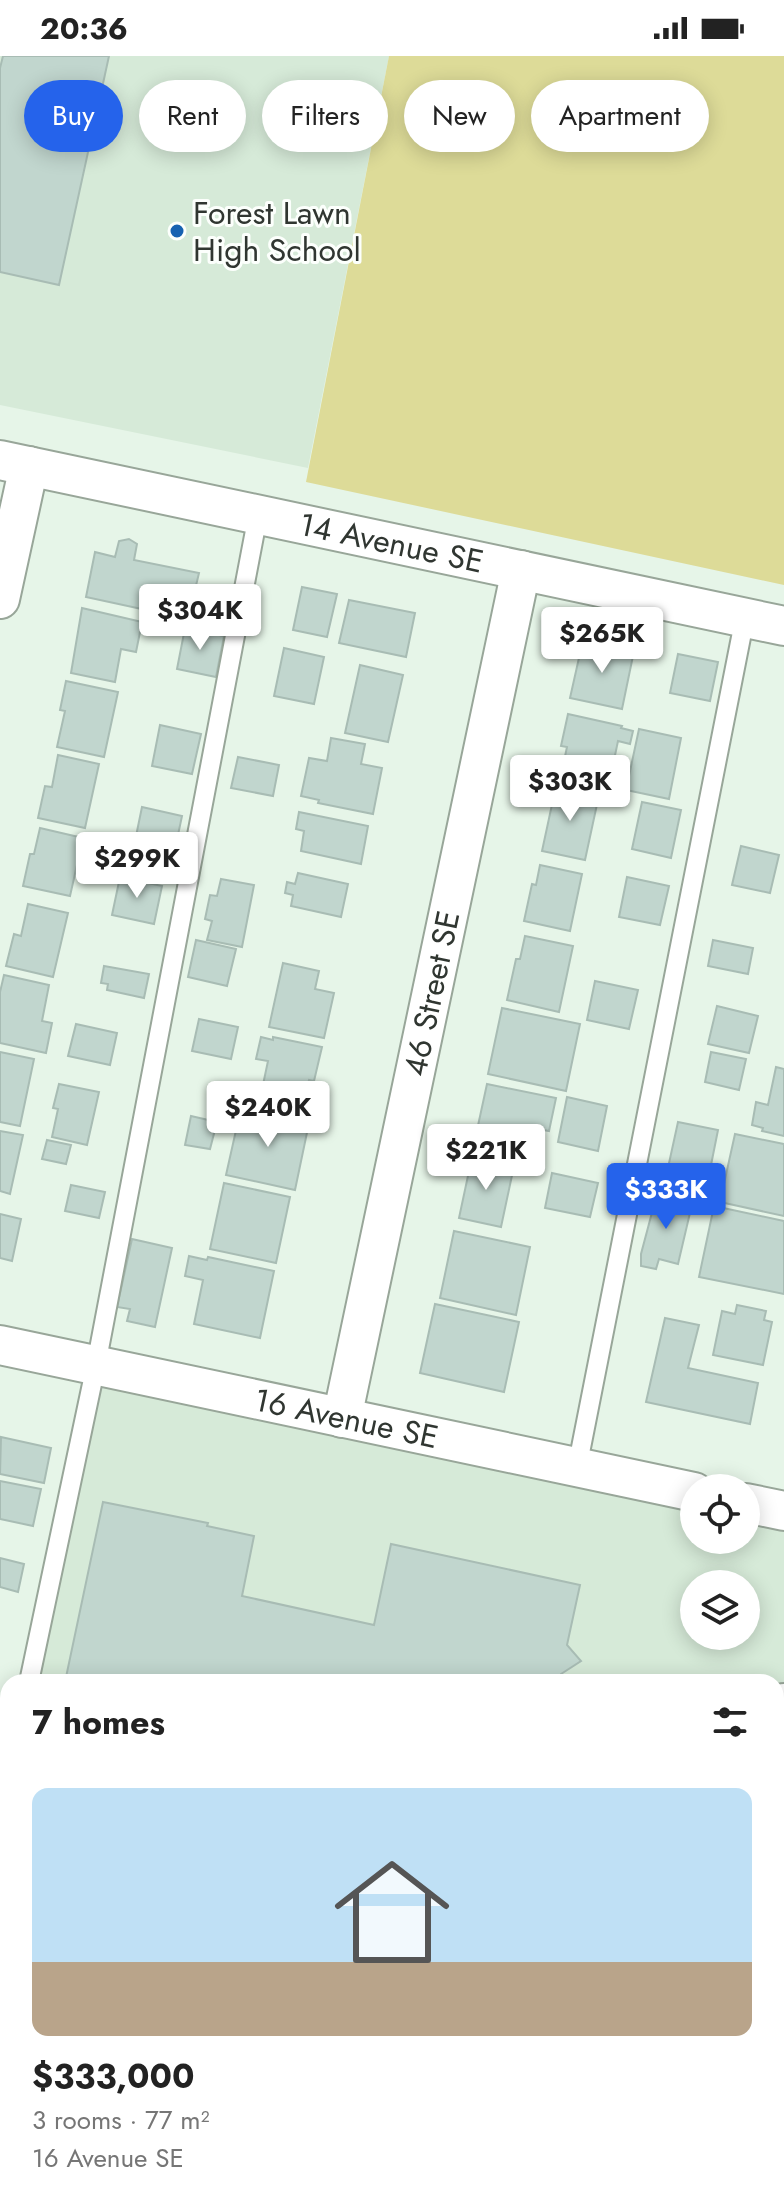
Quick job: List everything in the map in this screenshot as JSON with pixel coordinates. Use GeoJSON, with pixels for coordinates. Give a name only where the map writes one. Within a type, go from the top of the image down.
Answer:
{"type":"FeatureCollection","features":[{"type":"Feature","properties":{"kind":"street","name":"14 Avenue SE"},"geometry":{"type":"LineString","coordinates":[[14,463],[784,626]]}},
{"type":"Feature","properties":{"kind":"street"},"geometry":{"type":"LineString","coordinates":[[0,599],[14,463]]}},
{"type":"Feature","properties":{"kind":"street","name":"46 Street SE"},"geometry":{"type":"LineString","coordinates":[[342,1418],[521,570]]}},
{"type":"Feature","properties":{"kind":"street","name":"16 Avenue SE"},"geometry":{"type":"LineString","coordinates":[[0,1345],[680,1489]]}},
{"type":"Feature","properties":{"kind":"street"},"geometry":{"type":"LineString","coordinates":[[760,1506],[784,1511]]}},
{"type":"Feature","properties":{"kind":"lane"},"geometry":{"type":"LineString","coordinates":[[31,1674],[96,1365],[258,515]]}},
{"type":"Feature","properties":{"kind":"lane"},"geometry":{"type":"LineString","coordinates":[[577,1468],[745,617]]}},
{"type":"Feature","properties":{"kind":"shaded area","name":"Forest Lawn High School"},"geometry":{"type":"Polygon","coordinates":[[[0,56],[389,56],[384,80],[262,80],[262,152],[370,152],[308,468],[0,405],[0,56]]]}},
{"type":"Feature","properties":{"kind":"shaded area"},"geometry":{"type":"Polygon","coordinates":[[[389,56],[784,56],[784,585],[306,482],[370,152],[388,152],[388,80],[384,80],[389,56]]]}},
{"type":"Feature","properties":{"kind":"shaded area"},"geometry":{"type":"Polygon","coordinates":[[[96,1365],[680,1489],[680,1554],[760,1554],[760,1506],[784,1511],[784,1674],[31,1674],[96,1365]]]}},
{"type":"Feature","properties":{"kind":"building"},"geometry":{"type":"Polygon","coordinates":[[[3,56],[109,56],[104,80],[24,80],[24,152],[88,152],[59,285],[0,272],[0,68],[3,56]]]}},
{"type":"Feature","properties":{"kind":"building"},"geometry":{"type":"Polygon","coordinates":[[[129,539],[137,544],[134,560],[199,573],[188,619],[86,597],[95,552],[115,557],[119,541],[129,539]]]}},
{"type":"Feature","properties":{"kind":"building"},"geometry":{"type":"Polygon","coordinates":[[[302,587],[337,594],[327,637],[293,630],[302,587]]]}},
{"type":"Feature","properties":{"kind":"building"},"geometry":{"type":"Polygon","coordinates":[[[349,600],[415,613],[406,657],[339,643],[349,600]]]}},
{"type":"Feature","properties":{"kind":"building"},"geometry":{"type":"Polygon","coordinates":[[[82,608],[142,622],[136,652],[121,649],[115,682],[71,673],[82,608]]]}},
{"type":"Feature","properties":{"kind":"building"},"geometry":{"type":"Polygon","coordinates":[[[185,628],[224,636],[216,677],[177,669],[185,628]]]}},
{"type":"Feature","properties":{"kind":"building"},"geometry":{"type":"Polygon","coordinates":[[[583,640],[634,651],[622,709],[570,698],[583,640]]]}},
{"type":"Feature","properties":{"kind":"building"},"geometry":{"type":"Polygon","coordinates":[[[284,648],[324,657],[314,704],[274,696],[284,648]]]}},
{"type":"Feature","properties":{"kind":"building"},"geometry":{"type":"Polygon","coordinates":[[[678,654],[718,662],[710,701],[670,693],[678,654]]]}},
{"type":"Feature","properties":{"kind":"building"},"geometry":{"type":"Polygon","coordinates":[[[360,665],[403,675],[388,742],[345,733],[360,665]]]}},
{"type":"Feature","properties":{"kind":"building"},"geometry":{"type":"Polygon","coordinates":[[[66,681],[118,692],[104,757],[57,747],[65,711],[60,710],[66,681]]]}},
{"type":"Feature","properties":{"kind":"building"},"geometry":{"type":"Polygon","coordinates":[[[568,714],[633,731],[630,744],[618,741],[609,784],[561,775],[567,747],[561,746],[568,714]]]}},
{"type":"Feature","properties":{"kind":"building"},"geometry":{"type":"Polygon","coordinates":[[[160,725],[201,734],[192,774],[152,766],[160,725]]]}},
{"type":"Feature","properties":{"kind":"building"},"geometry":{"type":"Polygon","coordinates":[[[639,729],[681,738],[669,799],[626,790],[639,729]]]}},
{"type":"Feature","properties":{"kind":"building"},"geometry":{"type":"Polygon","coordinates":[[[331,738],[365,744],[361,764],[382,768],[373,814],[318,803],[319,800],[301,796],[309,758],[327,761],[331,738]]]}},
{"type":"Feature","properties":{"kind":"building"},"geometry":{"type":"Polygon","coordinates":[[[58,755],[99,764],[85,828],[38,818],[45,786],[52,787],[58,755]]]}},
{"type":"Feature","properties":{"kind":"building"},"geometry":{"type":"Polygon","coordinates":[[[238,757],[279,765],[273,796],[231,788],[238,757]]]}},
{"type":"Feature","properties":{"kind":"building"},"geometry":{"type":"Polygon","coordinates":[[[556,786],[599,795],[585,860],[542,851],[556,786]]]}},
{"type":"Feature","properties":{"kind":"building"},"geometry":{"type":"Polygon","coordinates":[[[642,802],[681,810],[671,858],[632,849],[642,802]]]}},
{"type":"Feature","properties":{"kind":"building"},"geometry":{"type":"Polygon","coordinates":[[[142,807],[182,816],[175,849],[135,841],[142,807]]]}},
{"type":"Feature","properties":{"kind":"building"},"geometry":{"type":"Polygon","coordinates":[[[299,812],[368,826],[361,864],[301,851],[304,831],[296,829],[299,812]]]}},
{"type":"Feature","properties":{"kind":"building"},"geometry":{"type":"Polygon","coordinates":[[[40,828],[83,838],[70,896],[23,886],[40,828]]]}},
{"type":"Feature","properties":{"kind":"building"},"geometry":{"type":"Polygon","coordinates":[[[741,846],[779,855],[770,893],[732,885],[741,846]]]}},
{"type":"Feature","properties":{"kind":"building"},"geometry":{"type":"Polygon","coordinates":[[[540,865],[582,874],[570,931],[524,921],[532,884],[536,885],[540,865]]]}},
{"type":"Feature","properties":{"kind":"building"},"geometry":{"type":"Polygon","coordinates":[[[298,873],[348,884],[341,917],[291,906],[293,895],[285,893],[287,882],[295,884],[298,873]]]}},
{"type":"Feature","properties":{"kind":"building"},"geometry":{"type":"Polygon","coordinates":[[[120,877],[162,886],[154,924],[112,915],[120,877]]]}},
{"type":"Feature","properties":{"kind":"building"},"geometry":{"type":"Polygon","coordinates":[[[627,877],[669,886],[660,925],[619,917],[627,877]]]}},
{"type":"Feature","properties":{"kind":"building"},"geometry":{"type":"Polygon","coordinates":[[[221,879],[254,885],[242,947],[207,940],[212,921],[205,919],[210,895],[217,896],[221,879]]]}},
{"type":"Feature","properties":{"kind":"building"},"geometry":{"type":"Polygon","coordinates":[[[28,904],[68,913],[53,977],[6,966],[14,934],[21,936],[28,904]]]}},
{"type":"Feature","properties":{"kind":"building"},"geometry":{"type":"Polygon","coordinates":[[[525,936],[573,946],[559,1012],[507,1000],[516,959],[520,959],[525,936]]]}},
{"type":"Feature","properties":{"kind":"building"},"geometry":{"type":"Polygon","coordinates":[[[196,940],[236,949],[227,986],[188,977],[196,940]]]}},
{"type":"Feature","properties":{"kind":"building"},"geometry":{"type":"Polygon","coordinates":[[[713,940],[753,948],[748,974],[708,966],[713,940]]]}},
{"type":"Feature","properties":{"kind":"building"},"geometry":{"type":"Polygon","coordinates":[[[283,963],[319,971],[315,989],[334,993],[324,1038],[269,1027],[283,963]]]}},
{"type":"Feature","properties":{"kind":"building"},"geometry":{"type":"Polygon","coordinates":[[[104,966],[149,974],[144,998],[107,990],[108,984],[101,983],[104,966]]]}},
{"type":"Feature","properties":{"kind":"building"},"geometry":{"type":"Polygon","coordinates":[[[4,975],[49,985],[42,1021],[52,1023],[46,1053],[0,1043],[0,992],[4,975]]]}},
{"type":"Feature","properties":{"kind":"building"},"geometry":{"type":"Polygon","coordinates":[[[595,981],[638,990],[629,1029],[587,1020],[595,981]]]}},
{"type":"Feature","properties":{"kind":"building"},"geometry":{"type":"Polygon","coordinates":[[[717,1006],[758,1016],[749,1053],[708,1044],[717,1006]]]}},
{"type":"Feature","properties":{"kind":"building"},"geometry":{"type":"Polygon","coordinates":[[[502,1008],[580,1024],[566,1091],[488,1074],[502,1008]]]}},
{"type":"Feature","properties":{"kind":"building"},"geometry":{"type":"Polygon","coordinates":[[[199,1019],[238,1027],[231,1059],[192,1051],[199,1019]]]}},
{"type":"Feature","properties":{"kind":"building"},"geometry":{"type":"Polygon","coordinates":[[[76,1024],[117,1033],[110,1065],[68,1056],[76,1024]]]}},
{"type":"Feature","properties":{"kind":"building"},"geometry":{"type":"Polygon","coordinates":[[[261,1037],[322,1047],[314,1081],[309,1080],[303,1108],[260,1099],[268,1061],[256,1059],[261,1037]]]}},
{"type":"Feature","properties":{"kind":"building"},"geometry":{"type":"Polygon","coordinates":[[[0,1052],[34,1059],[20,1126],[0,1122],[0,1052]]]}},
{"type":"Feature","properties":{"kind":"building"},"geometry":{"type":"Polygon","coordinates":[[[711,1052],[746,1059],[739,1090],[705,1082],[711,1052]]]}},
{"type":"Feature","properties":{"kind":"building"},"geometry":{"type":"Polygon","coordinates":[[[776,1067],[784,1069],[784,1136],[762,1131],[763,1128],[752,1125],[756,1102],[768,1105],[776,1067]]]}},
{"type":"Feature","properties":{"kind":"building"},"geometry":{"type":"Polygon","coordinates":[[[59,1084],[99,1092],[87,1145],[52,1137],[58,1109],[53,1108],[59,1084]]]}},
{"type":"Feature","properties":{"kind":"building"},"geometry":{"type":"Polygon","coordinates":[[[487,1084],[556,1098],[549,1131],[523,1126],[517,1153],[474,1144],[487,1084]]]}},
{"type":"Feature","properties":{"kind":"building"},"geometry":{"type":"Polygon","coordinates":[[[567,1097],[607,1106],[598,1151],[558,1142],[567,1097]]]}},
{"type":"Feature","properties":{"kind":"building"},"geometry":{"type":"Polygon","coordinates":[[[241,1108],[309,1123],[295,1190],[226,1175],[241,1108]]]}},
{"type":"Feature","properties":{"kind":"building"},"geometry":{"type":"Polygon","coordinates":[[[191,1116],[217,1122],[210,1149],[185,1145],[191,1116]]]}},
{"type":"Feature","properties":{"kind":"building"},"geometry":{"type":"Polygon","coordinates":[[[678,1122],[718,1130],[707,1185],[666,1177],[678,1122]]]}},
{"type":"Feature","properties":{"kind":"building"},"geometry":{"type":"Polygon","coordinates":[[[0,1131],[23,1135],[10,1194],[0,1191],[0,1131]]]}},
{"type":"Feature","properties":{"kind":"building"},"geometry":{"type":"Polygon","coordinates":[[[735,1134],[784,1144],[784,1216],[720,1202],[735,1134]]]}},
{"type":"Feature","properties":{"kind":"building"},"geometry":{"type":"Polygon","coordinates":[[[47,1140],[71,1145],[66,1164],[42,1159],[47,1140]]]}},
{"type":"Feature","properties":{"kind":"building"},"geometry":{"type":"Polygon","coordinates":[[[472,1157],[514,1166],[501,1227],[459,1218],[472,1157]]]}},
{"type":"Feature","properties":{"kind":"building"},"geometry":{"type":"Polygon","coordinates":[[[552,1173],[598,1183],[590,1217],[545,1208],[552,1173]]]}},
{"type":"Feature","properties":{"kind":"building"},"geometry":{"type":"Polygon","coordinates":[[[224,1183],[290,1197],[276,1263],[210,1249],[224,1183]]]}},
{"type":"Feature","properties":{"kind":"building"},"geometry":{"type":"Polygon","coordinates":[[[71,1185],[105,1192],[99,1218],[65,1211],[71,1185]]]}},
{"type":"Feature","properties":{"kind":"building"},"geometry":{"type":"Polygon","coordinates":[[[660,1192],[693,1200],[678,1264],[659,1259],[656,1269],[641,1266],[641,1254],[660,1192]]]}},
{"type":"Feature","properties":{"kind":"building"},"geometry":{"type":"Polygon","coordinates":[[[714,1206],[784,1221],[784,1294],[699,1277],[714,1206]]]}},
{"type":"Feature","properties":{"kind":"building"},"geometry":{"type":"Polygon","coordinates":[[[0,1214],[21,1219],[12,1261],[0,1258],[0,1214]]]}},
{"type":"Feature","properties":{"kind":"building"},"geometry":{"type":"Polygon","coordinates":[[[454,1231],[530,1247],[516,1315],[440,1298],[454,1231]]]}},
{"type":"Feature","properties":{"kind":"building"},"geometry":{"type":"Polygon","coordinates":[[[132,1239],[172,1248],[155,1327],[127,1321],[130,1309],[117,1307],[132,1239]]]}},
{"type":"Feature","properties":{"kind":"building"},"geometry":{"type":"Polygon","coordinates":[[[189,1256],[274,1271],[260,1338],[194,1324],[203,1280],[185,1276],[189,1256]]]}},
{"type":"Feature","properties":{"kind":"building"},"geometry":{"type":"Polygon","coordinates":[[[435,1304],[519,1322],[504,1392],[420,1373],[435,1304]]]}},
{"type":"Feature","properties":{"kind":"building"},"geometry":{"type":"Polygon","coordinates":[[[737,1305],[766,1311],[764,1320],[772,1322],[763,1365],[713,1355],[722,1311],[735,1314],[737,1305]]]}},
{"type":"Feature","properties":{"kind":"building"},"geometry":{"type":"Polygon","coordinates":[[[665,1318],[699,1325],[688,1368],[758,1383],[750,1424],[646,1402],[665,1318]]]}},
{"type":"Feature","properties":{"kind":"building"},"geometry":{"type":"Polygon","coordinates":[[[1,1437],[51,1448],[44,1483],[0,1474],[1,1437]]]}},
{"type":"Feature","properties":{"kind":"building"},"geometry":{"type":"Polygon","coordinates":[[[0,1481],[41,1489],[33,1526],[0,1519],[0,1481]]]}},
{"type":"Feature","properties":{"kind":"building"},"geometry":{"type":"Polygon","coordinates":[[[103,1502],[208,1523],[207,1526],[254,1536],[242,1596],[374,1625],[391,1544],[580,1585],[567,1645],[581,1661],[561,1674],[67,1674],[103,1502]]]}},
{"type":"Feature","properties":{"kind":"building"},"geometry":{"type":"Polygon","coordinates":[[[0,1558],[24,1564],[18,1592],[0,1587],[0,1558]]]}},
{"type":"Feature","properties":{"kind":"place","name":"Forest Lawn High School"},"geometry":{"type":"Point","coordinates":[177,231]}}]}
